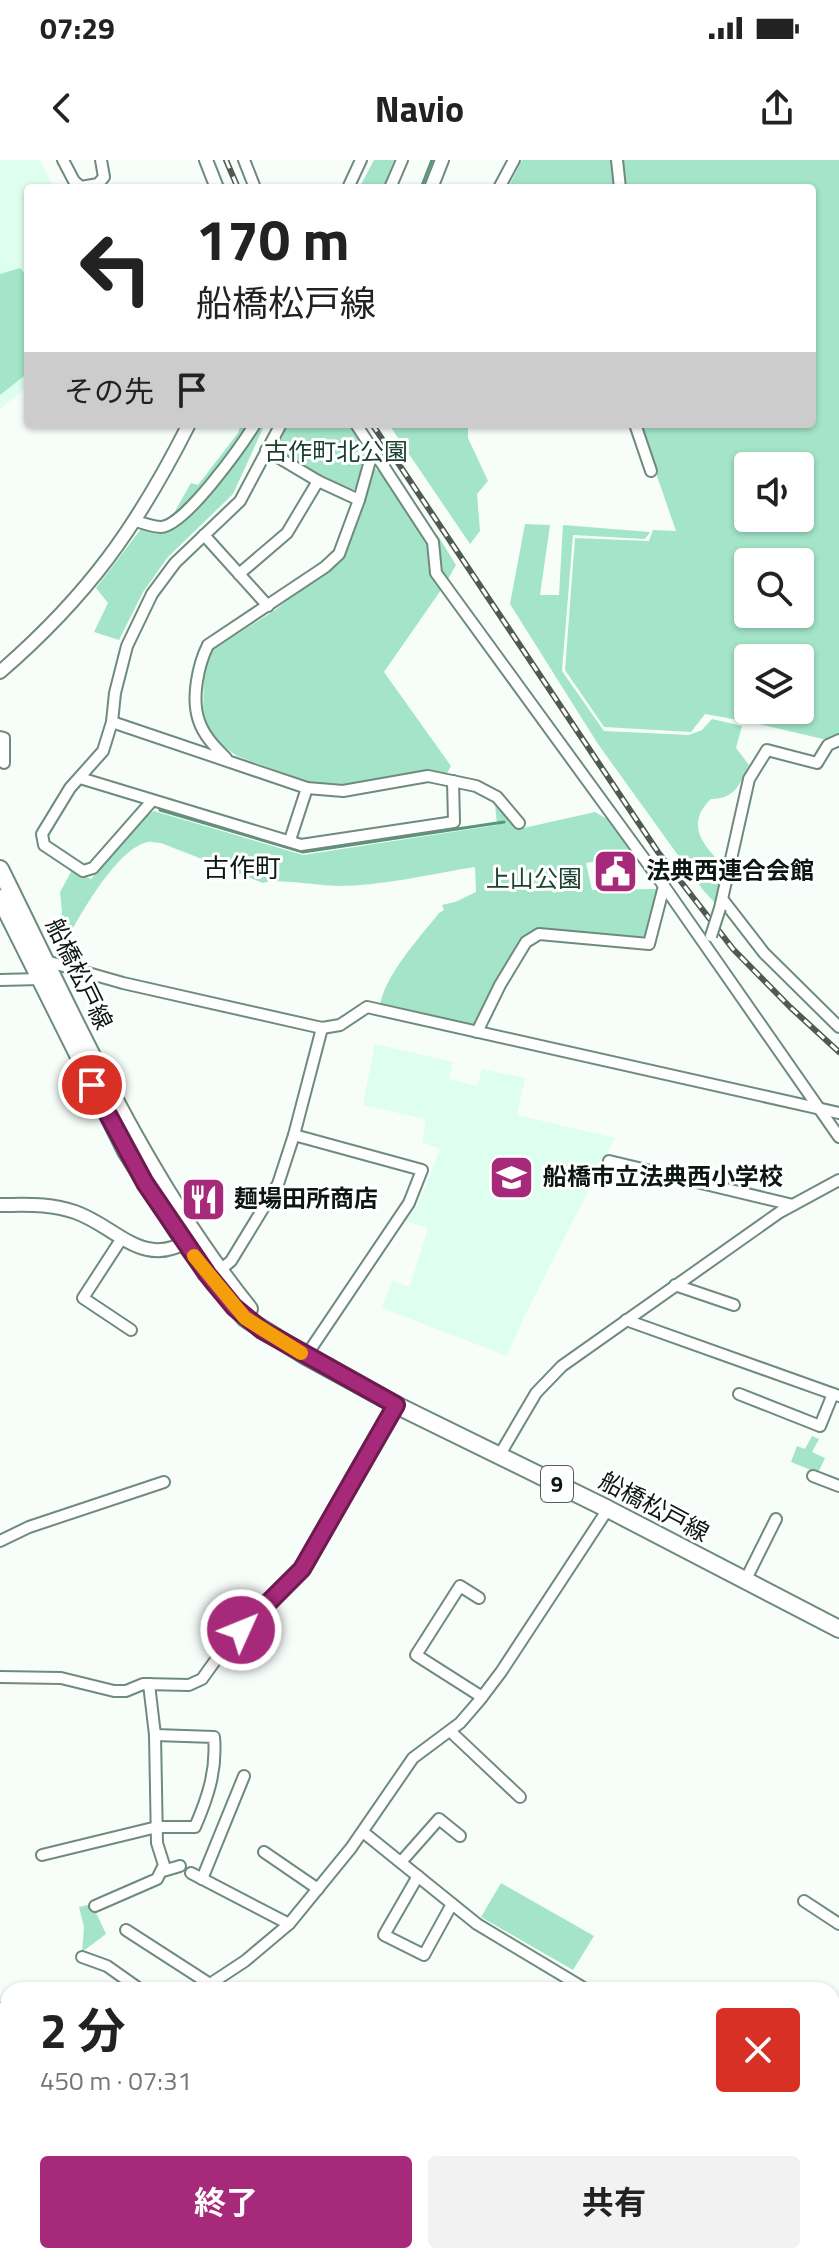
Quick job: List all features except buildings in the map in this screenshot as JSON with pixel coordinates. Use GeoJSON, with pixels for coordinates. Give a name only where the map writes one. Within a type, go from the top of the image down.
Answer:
{"type":"FeatureCollection","features":[{"type":"Feature","properties":{"kind":"main road","name":"船橋松戸線"},"geometry":{"type":"LineString","coordinates":[[0,869],[136,1143],[190,1240],[220,1270],[256,1318],[276,1337]]}},
{"type":"Feature","properties":{"kind":"main road","name":"船橋松戸線"},"geometry":{"type":"LineString","coordinates":[[0,898],[126,1151],[234,1307],[306,1356],[396,1405],[608,1509],[839,1629]]}},
{"type":"Feature","properties":{"kind":"street"},"geometry":{"type":"LineString","coordinates":[[63,160],[78,184]]}},
{"type":"Feature","properties":{"kind":"street"},"geometry":{"type":"LineString","coordinates":[[98,184],[104,177],[101,160]]}},
{"type":"Feature","properties":{"kind":"street"},"geometry":{"type":"LineString","coordinates":[[206,160],[215,184]]}},
{"type":"Feature","properties":{"kind":"street"},"geometry":{"type":"LineString","coordinates":[[244,160],[253,184]]}},
{"type":"Feature","properties":{"kind":"street"},"geometry":{"type":"LineString","coordinates":[[350,184],[361,160]]}},
{"type":"Feature","properties":{"kind":"street"},"geometry":{"type":"LineString","coordinates":[[392,184],[402,160]]}},
{"type":"Feature","properties":{"kind":"street"},"geometry":{"type":"LineString","coordinates":[[433,184],[442,160]]}},
{"type":"Feature","properties":{"kind":"street"},"geometry":{"type":"LineString","coordinates":[[501,184],[514,160]]}},
{"type":"Feature","properties":{"kind":"street"},"geometry":{"type":"LineString","coordinates":[[617,160],[620,184]]}},
{"type":"Feature","properties":{"kind":"street"},"geometry":{"type":"LineString","coordinates":[[0,672],[66,611],[136,521],[187,428]]}},
{"type":"Feature","properties":{"kind":"street"},"geometry":{"type":"LineString","coordinates":[[136,521],[161,527],[172,524],[200,497],[241,448],[253,428]]}},
{"type":"Feature","properties":{"kind":"street"},"geometry":{"type":"LineString","coordinates":[[151,802],[93,868],[83,871],[44,845],[42,834],[70,788],[103,751],[127,646],[152,594],[175,563],[240,501],[279,428]]}},
{"type":"Feature","properties":{"kind":"street"},"geometry":{"type":"LineString","coordinates":[[359,428],[433,542],[436,573],[664,886],[839,1137]]}},
{"type":"Feature","properties":{"kind":"street"},"geometry":{"type":"LineString","coordinates":[[636,428],[651,471]]}},
{"type":"Feature","properties":{"kind":"street"},"geometry":{"type":"LineString","coordinates":[[266,450],[318,481],[359,500]]}},
{"type":"Feature","properties":{"kind":"street"},"geometry":{"type":"LineString","coordinates":[[230,762],[210,742],[198,720],[200,661],[208,645],[325,567],[339,554],[373,450]]}},
{"type":"Feature","properties":{"kind":"street"},"geometry":{"type":"LineString","coordinates":[[239,574],[287,533],[318,481]]}},
{"type":"Feature","properties":{"kind":"street"},"geometry":{"type":"LineString","coordinates":[[204,535],[268,606]]}},
{"type":"Feature","properties":{"kind":"street"},"geometry":{"type":"LineString","coordinates":[[112,722],[307,788],[343,791],[428,776],[476,786],[497,797],[519,823]]}},
{"type":"Feature","properties":{"kind":"street"},"geometry":{"type":"LineString","coordinates":[[0,737],[4,738],[4,763]]}},
{"type":"Feature","properties":{"kind":"street"},"geometry":{"type":"LineString","coordinates":[[708,948],[722,904],[749,779],[767,750],[817,763],[828,745],[839,740]]}},
{"type":"Feature","properties":{"kind":"street"},"geometry":{"type":"LineString","coordinates":[[80,778],[301,845],[454,822],[453,781]]}},
{"type":"Feature","properties":{"kind":"street"},"geometry":{"type":"LineString","coordinates":[[290,840],[307,788]]}},
{"type":"Feature","properties":{"kind":"street"},"geometry":{"type":"LineString","coordinates":[[477,1032],[500,985],[532,937],[539,934],[649,944],[664,886]]}},
{"type":"Feature","properties":{"kind":"street"},"geometry":{"type":"LineString","coordinates":[[722,904],[764,953],[839,1027]]}},
{"type":"Feature","properties":{"kind":"street"},"geometry":{"type":"LineString","coordinates":[[46,961],[123,983],[322,1028],[340,1025],[367,1007],[839,1113]]}},
{"type":"Feature","properties":{"kind":"street"},"geometry":{"type":"LineString","coordinates":[[0,980],[40,979]]}},
{"type":"Feature","properties":{"kind":"street"},"geometry":{"type":"LineString","coordinates":[[220,1270],[231,1261],[278,1184],[322,1028]]}},
{"type":"Feature","properties":{"kind":"street"},"geometry":{"type":"LineString","coordinates":[[294,1135],[422,1170],[409,1203],[306,1356]]}},
{"type":"Feature","properties":{"kind":"street"},"geometry":{"type":"LineString","coordinates":[[609,1161],[793,1205]]}},
{"type":"Feature","properties":{"kind":"street"},"geometry":{"type":"LineString","coordinates":[[499,1456],[547,1379],[675,1285],[793,1205],[839,1180]]}},
{"type":"Feature","properties":{"kind":"street"},"geometry":{"type":"LineString","coordinates":[[0,1205],[39,1204],[64,1208],[152,1251],[178,1247],[190,1240]]}},
{"type":"Feature","properties":{"kind":"street"},"geometry":{"type":"LineString","coordinates":[[122,1238],[83,1298],[131,1330]]}},
{"type":"Feature","properties":{"kind":"street"},"geometry":{"type":"LineString","coordinates":[[675,1285],[734,1305]]}},
{"type":"Feature","properties":{"kind":"street"},"geometry":{"type":"LineString","coordinates":[[626,1320],[836,1395],[820,1426],[739,1394]]}},
{"type":"Feature","properties":{"kind":"street"},"geometry":{"type":"LineString","coordinates":[[0,1677],[61,1678],[114,1691],[149,1684],[189,1685],[202,1679],[225,1647],[302,1569],[396,1405]]}},
{"type":"Feature","properties":{"kind":"street"},"geometry":{"type":"LineString","coordinates":[[813,1476],[839,1486]]}},
{"type":"Feature","properties":{"kind":"street"},"geometry":{"type":"LineString","coordinates":[[0,1541],[29,1527],[164,1482]]}},
{"type":"Feature","properties":{"kind":"street"},"geometry":{"type":"LineString","coordinates":[[218,1982],[289,1924],[363,1832],[413,1758],[450,1731],[482,1697],[608,1509]]}},
{"type":"Feature","properties":{"kind":"street"},"geometry":{"type":"LineString","coordinates":[[745,1581],[776,1519]]}},
{"type":"Feature","properties":{"kind":"street"},"geometry":{"type":"LineString","coordinates":[[479,1598],[460,1586],[416,1655],[482,1697]]}},
{"type":"Feature","properties":{"kind":"street"},"geometry":{"type":"LineString","coordinates":[[149,1684],[155,1735],[157,1827],[163,1871]]}},
{"type":"Feature","properties":{"kind":"street"},"geometry":{"type":"LineString","coordinates":[[450,1731],[520,1797]]}},
{"type":"Feature","properties":{"kind":"street"},"geometry":{"type":"LineString","coordinates":[[42,1855],[157,1827],[195,1827],[211,1789],[214,1737],[155,1735]]}},
{"type":"Feature","properties":{"kind":"street"},"geometry":{"type":"LineString","coordinates":[[244,1776],[196,1876],[289,1924]]}},
{"type":"Feature","properties":{"kind":"street"},"geometry":{"type":"LineString","coordinates":[[401,1862],[439,1819],[460,1836]]}},
{"type":"Feature","properties":{"kind":"street"},"geometry":{"type":"LineString","coordinates":[[363,1832],[500,1939],[573,1982]]}},
{"type":"Feature","properties":{"kind":"street"},"geometry":{"type":"LineString","coordinates":[[264,1852],[318,1889]]}},
{"type":"Feature","properties":{"kind":"street"},"geometry":{"type":"LineString","coordinates":[[95,1906],[157,1879],[163,1871],[180,1866]]}},
{"type":"Feature","properties":{"kind":"street"},"geometry":{"type":"LineString","coordinates":[[418,1876],[384,1935],[424,1955],[452,1904]]}},
{"type":"Feature","properties":{"kind":"street"},"geometry":{"type":"LineString","coordinates":[[804,1901],[839,1924]]}},
{"type":"Feature","properties":{"kind":"street"},"geometry":{"type":"LineString","coordinates":[[126,1930],[201,1982]]}},
{"type":"Feature","properties":{"kind":"street"},"geometry":{"type":"LineString","coordinates":[[82,1957],[107,1966],[130,1982]]}},
{"type":"Feature","properties":{"kind":"street"},"geometry":{"type":"LineString","coordinates":[[0,2008],[0,2034]]}},
{"type":"Feature","properties":{"kind":"shaded area"},"geometry":{"type":"Polygon","coordinates":[[[0,160],[40,160],[52,184],[24,184],[24,389],[0,409],[0,160]]]}},
{"type":"Feature","properties":{"kind":"shaded area","name":"船橋市立法典西小学校"},"geometry":{"type":"Polygon","coordinates":[[[375,1044],[453,1062],[449,1079],[477,1086],[482,1069],[525,1078],[517,1115],[615,1138],[507,1356],[382,1308],[392,1281],[410,1287],[428,1228],[406,1221],[418,1205],[440,1149],[422,1142],[426,1119],[363,1105],[375,1044]]]}},
{"type":"Feature","properties":{"kind":"green space"},"geometry":{"type":"Polygon","coordinates":[[[374,160],[394,160],[385,184],[361,184],[374,160]]]}},
{"type":"Feature","properties":{"kind":"green space"},"geometry":{"type":"Polygon","coordinates":[[[522,160],[612,160],[615,184],[510,184],[522,160]]]}},
{"type":"Feature","properties":{"kind":"green space"},"geometry":{"type":"Polygon","coordinates":[[[621,160],[839,160],[839,735],[827,740],[759,724],[814,724],[814,644],[734,644],[734,719],[705,714],[691,732],[604,727],[565,670],[575,538],[649,541],[653,530],[676,531],[640,428],[816,428],[816,184],[624,184],[621,160]]]}},
{"type":"Feature","properties":{"kind":"green space"},"geometry":{"type":"Polygon","coordinates":[[[20,268],[24,273],[24,376],[0,395],[0,274],[20,268]]]}},
{"type":"Feature","properties":{"kind":"green space"},"geometry":{"type":"Polygon","coordinates":[[[240,428],[249,428],[239,446],[170,520],[191,483],[198,485],[240,428]]]}},
{"type":"Feature","properties":{"kind":"green space"},"geometry":{"type":"Polygon","coordinates":[[[259,428],[263,428],[233,494],[168,557],[143,592],[119,640],[94,632],[108,603],[96,588],[141,529],[160,531],[203,500],[259,428]]]}},
{"type":"Feature","properties":{"kind":"green space","name":"古作町北公園"},"geometry":{"type":"Polygon","coordinates":[[[284,428],[352,428],[367,450],[358,488],[351,490],[277,453],[275,443],[284,428]]]}},
{"type":"Feature","properties":{"kind":"green space"},"geometry":{"type":"Polygon","coordinates":[[[468,428],[468,438],[488,481],[477,494],[480,531],[470,544],[392,429],[468,428]]]}},
{"type":"Feature","properties":{"kind":"green space"},"geometry":{"type":"Polygon","coordinates":[[[374,468],[427,538],[429,570],[441,590],[384,672],[451,766],[447,773],[425,771],[340,785],[306,781],[237,756],[213,739],[203,716],[204,663],[212,650],[272,612],[344,558],[365,504],[374,468]]]}},
{"type":"Feature","properties":{"kind":"green space"},"geometry":{"type":"Polygon","coordinates":[[[525,524],[550,525],[540,595],[559,595],[563,525],[650,532],[645,539],[573,535],[562,671],[604,731],[689,735],[702,730],[712,719],[742,726],[736,748],[749,765],[746,772],[736,789],[726,796],[711,799],[699,817],[698,826],[703,842],[724,866],[715,903],[598,744],[510,604],[525,524]]]}},
{"type":"Feature","properties":{"kind":"green space"},"geometry":{"type":"Polygon","coordinates":[[[437,534],[456,565],[447,581],[440,569],[437,534]]]}},
{"type":"Feature","properties":{"kind":"green space","name":"上山公園"},"geometry":{"type":"Polygon","coordinates":[[[495,804],[519,829],[595,812],[607,819],[634,855],[586,863],[592,890],[657,889],[648,933],[639,940],[538,930],[522,939],[475,1024],[471,1026],[380,1007],[395,970],[444,910],[442,905],[476,892],[475,867],[354,885],[263,883],[161,843],[148,842],[135,847],[109,873],[59,954],[63,937],[58,927],[62,912],[60,892],[72,870],[91,879],[142,819],[154,811],[303,855],[497,825],[495,804]]]}},
{"type":"Feature","properties":{"kind":"green space"},"geometry":{"type":"Polygon","coordinates":[[[812,1436],[819,1439],[812,1452],[825,1458],[818,1473],[791,1462],[797,1446],[805,1449],[812,1436]]]}},
{"type":"Feature","properties":{"kind":"green space"},"geometry":{"type":"Polygon","coordinates":[[[501,1883],[594,1936],[573,1970],[481,1917],[501,1883]]]}},
{"type":"Feature","properties":{"kind":"green space"},"geometry":{"type":"Polygon","coordinates":[[[92,1904],[106,1934],[82,1952],[84,1927],[79,1907],[92,1904]]]}},
{"type":"Feature","properties":{"kind":"waterway"},"geometry":{"type":"LineString","coordinates":[[423,184],[432,160]]}},
{"type":"Feature","properties":{"kind":"waterway"},"geometry":{"type":"LineString","coordinates":[[160,810],[303,852],[504,822]]}},
{"type":"Feature","properties":{"kind":"railway"},"geometry":{"type":"LineString","coordinates":[[226,160],[236,184]]}},
{"type":"Feature","properties":{"kind":"railway"},"geometry":{"type":"LineString","coordinates":[[375,428],[658,852],[733,949],[839,1052]]}},
{"type":"Feature","properties":{"kind":"slow traffic"},"geometry":{"type":"LineString","coordinates":[[194,1256],[245,1318],[301,1353]]}},
{"type":"Feature","properties":{"kind":"place","name":"法典西連合会館"},"geometry":{"type":"Point","coordinates":[615,871]}},
{"type":"Feature","properties":{"kind":"place","name":"船橋市立法典西小学校"},"geometry":{"type":"Point","coordinates":[512,1177]}},
{"type":"Feature","properties":{"kind":"place","name":"麺場田所商店"},"geometry":{"type":"Point","coordinates":[203,1199]}},
{"type":"Feature","properties":{"kind":"district","name":"古作町"},"geometry":{"type":"Point","coordinates":[242,868]}},
{"type":"Feature","properties":{"kind":"route"},"geometry":{"type":"LineString","coordinates":[[92,1085],[126,1151],[163,1212],[234,1307],[262,1330],[396,1405],[302,1569],[241,1630]]}}]}
